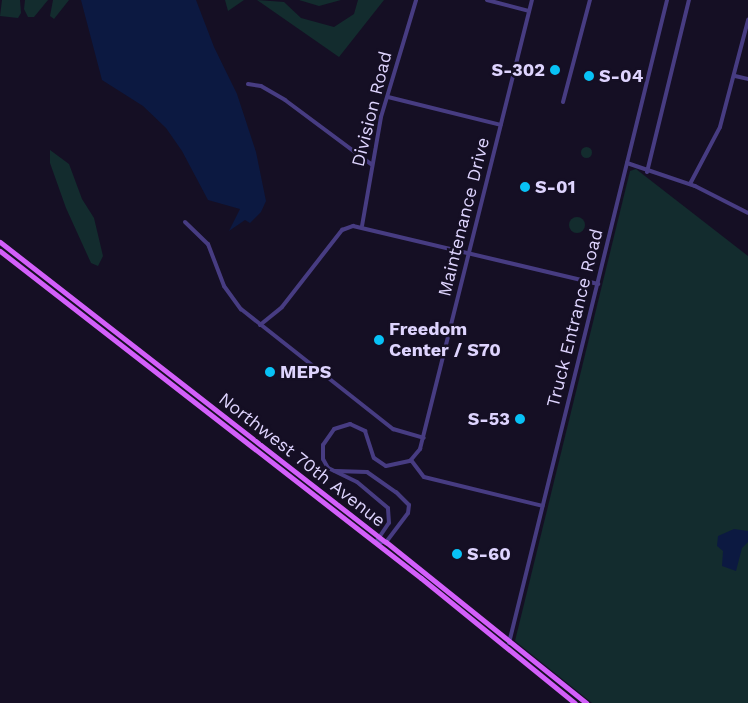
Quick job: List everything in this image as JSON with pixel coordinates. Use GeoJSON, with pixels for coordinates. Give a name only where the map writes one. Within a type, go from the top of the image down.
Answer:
{"type":"FeatureCollection","features":[{"type":"Feature","properties":{"kind":"main road","name":"Northwest 70th Avenue"},"geometry":{"type":"LineString","coordinates":[[0,242],[378,540],[507,645],[586,703]]}},
{"type":"Feature","properties":{"kind":"main road","name":"Northwest 70th Avenue"},"geometry":{"type":"LineString","coordinates":[[0,251],[378,540],[386,542],[575,703]]}},
{"type":"Feature","properties":{"kind":"street","name":"Division Road"},"geometry":{"type":"LineString","coordinates":[[362,226],[371,164],[416,0]]}},
{"type":"Feature","properties":{"kind":"street"},"geometry":{"type":"LineString","coordinates":[[486,0],[529,10]]}},
{"type":"Feature","properties":{"kind":"street","name":"Maintenance Drive"},"geometry":{"type":"LineString","coordinates":[[412,460],[424,438],[532,0]]}},
{"type":"Feature","properties":{"kind":"street"},"geometry":{"type":"LineString","coordinates":[[563,102],[590,0]]}},
{"type":"Feature","properties":{"kind":"street","name":"Truck Entrance Road"},"geometry":{"type":"LineString","coordinates":[[507,645],[667,0]]}},
{"type":"Feature","properties":{"kind":"street"},"geometry":{"type":"LineString","coordinates":[[647,172],[689,0]]}},
{"type":"Feature","properties":{"kind":"street"},"geometry":{"type":"LineString","coordinates":[[690,184],[720,127],[735,76],[748,20]]}},
{"type":"Feature","properties":{"kind":"street"},"geometry":{"type":"LineString","coordinates":[[735,76],[748,79]]}},
{"type":"Feature","properties":{"kind":"street"},"geometry":{"type":"LineString","coordinates":[[248,84],[261,86],[285,100],[371,164]]}},
{"type":"Feature","properties":{"kind":"street"},"geometry":{"type":"LineString","coordinates":[[388,98],[501,125]]}},
{"type":"Feature","properties":{"kind":"street"},"geometry":{"type":"LineString","coordinates":[[627,163],[647,172],[690,184],[748,213]]}},
{"type":"Feature","properties":{"kind":"street"},"geometry":{"type":"LineString","coordinates":[[185,222],[208,244],[222,282],[233,300],[260,325],[393,429],[424,438]]}},
{"type":"Feature","properties":{"kind":"street"},"geometry":{"type":"LineString","coordinates":[[260,325],[282,307],[342,230],[362,226],[598,284]]}},
{"type":"Feature","properties":{"kind":"street"},"geometry":{"type":"LineString","coordinates":[[378,540],[389,523],[388,508],[357,482],[328,468],[322,455],[325,440],[334,429],[350,424],[365,431],[372,453],[381,464],[396,466],[412,460],[424,476],[543,506]]}},
{"type":"Feature","properties":{"kind":"street"},"geometry":{"type":"LineString","coordinates":[[335,472],[367,472],[406,501],[408,513],[386,542]]}},
{"type":"Feature","properties":{"kind":"green space"},"geometry":{"type":"Polygon","coordinates":[[[2,0],[20,0],[21,13],[18,18],[0,16],[2,0]]]}},
{"type":"Feature","properties":{"kind":"green space"},"geometry":{"type":"Polygon","coordinates":[[[25,0],[48,0],[34,17],[28,17],[24,9],[25,0]]]}},
{"type":"Feature","properties":{"kind":"green space"},"geometry":{"type":"Polygon","coordinates":[[[53,0],[69,0],[54,19],[50,16],[53,0]]]}},
{"type":"Feature","properties":{"kind":"green space"},"geometry":{"type":"Polygon","coordinates":[[[225,0],[244,0],[228,11],[225,0]]]}},
{"type":"Feature","properties":{"kind":"green space"},"geometry":{"type":"Polygon","coordinates":[[[257,0],[284,2],[301,18],[334,27],[354,14],[358,0],[384,0],[339,57],[257,0]]]}},
{"type":"Feature","properties":{"kind":"green space"},"geometry":{"type":"Polygon","coordinates":[[[299,0],[341,0],[319,6],[299,0]]]}},
{"type":"Feature","properties":{"kind":"green space"},"geometry":{"type":"Polygon","coordinates":[[[586,146],[592,152],[586,158],[580,152],[586,146]]]}},
{"type":"Feature","properties":{"kind":"green space"},"geometry":{"type":"Polygon","coordinates":[[[50,150],[69,164],[82,199],[94,218],[103,256],[98,266],[91,263],[66,208],[50,163],[50,150]]]}},
{"type":"Feature","properties":{"kind":"green space"},"geometry":{"type":"Polygon","coordinates":[[[636,169],[748,256],[748,703],[592,703],[515,641],[630,171],[636,169]]]}},
{"type":"Feature","properties":{"kind":"green space"},"geometry":{"type":"Polygon","coordinates":[[[574,217],[580,217],[585,222],[583,231],[574,233],[569,228],[569,222],[574,217]]]}},
{"type":"Feature","properties":{"kind":"water"},"geometry":{"type":"Polygon","coordinates":[[[81,0],[196,0],[214,47],[237,94],[256,152],[266,201],[261,212],[250,223],[245,220],[229,231],[240,209],[208,200],[182,151],[166,128],[143,106],[102,80],[81,0]]]}},
{"type":"Feature","properties":{"kind":"water"},"geometry":{"type":"Polygon","coordinates":[[[734,529],[748,531],[748,542],[742,548],[736,571],[722,566],[723,551],[717,546],[718,536],[734,529]]]}},
{"type":"Feature","properties":{"kind":"place","name":"S-302"},"geometry":{"type":"Point","coordinates":[555,70]}},
{"type":"Feature","properties":{"kind":"place","name":"S-04"},"geometry":{"type":"Point","coordinates":[589,76]}},
{"type":"Feature","properties":{"kind":"place","name":"S-01"},"geometry":{"type":"Point","coordinates":[525,187]}},
{"type":"Feature","properties":{"kind":"place","name":"Freedom Center / S70"},"geometry":{"type":"Point","coordinates":[379,340]}},
{"type":"Feature","properties":{"kind":"place","name":"MEPS"},"geometry":{"type":"Point","coordinates":[270,372]}},
{"type":"Feature","properties":{"kind":"place","name":"S-53"},"geometry":{"type":"Point","coordinates":[520,419]}},
{"type":"Feature","properties":{"kind":"place","name":"S-60"},"geometry":{"type":"Point","coordinates":[457,554]}}]}
